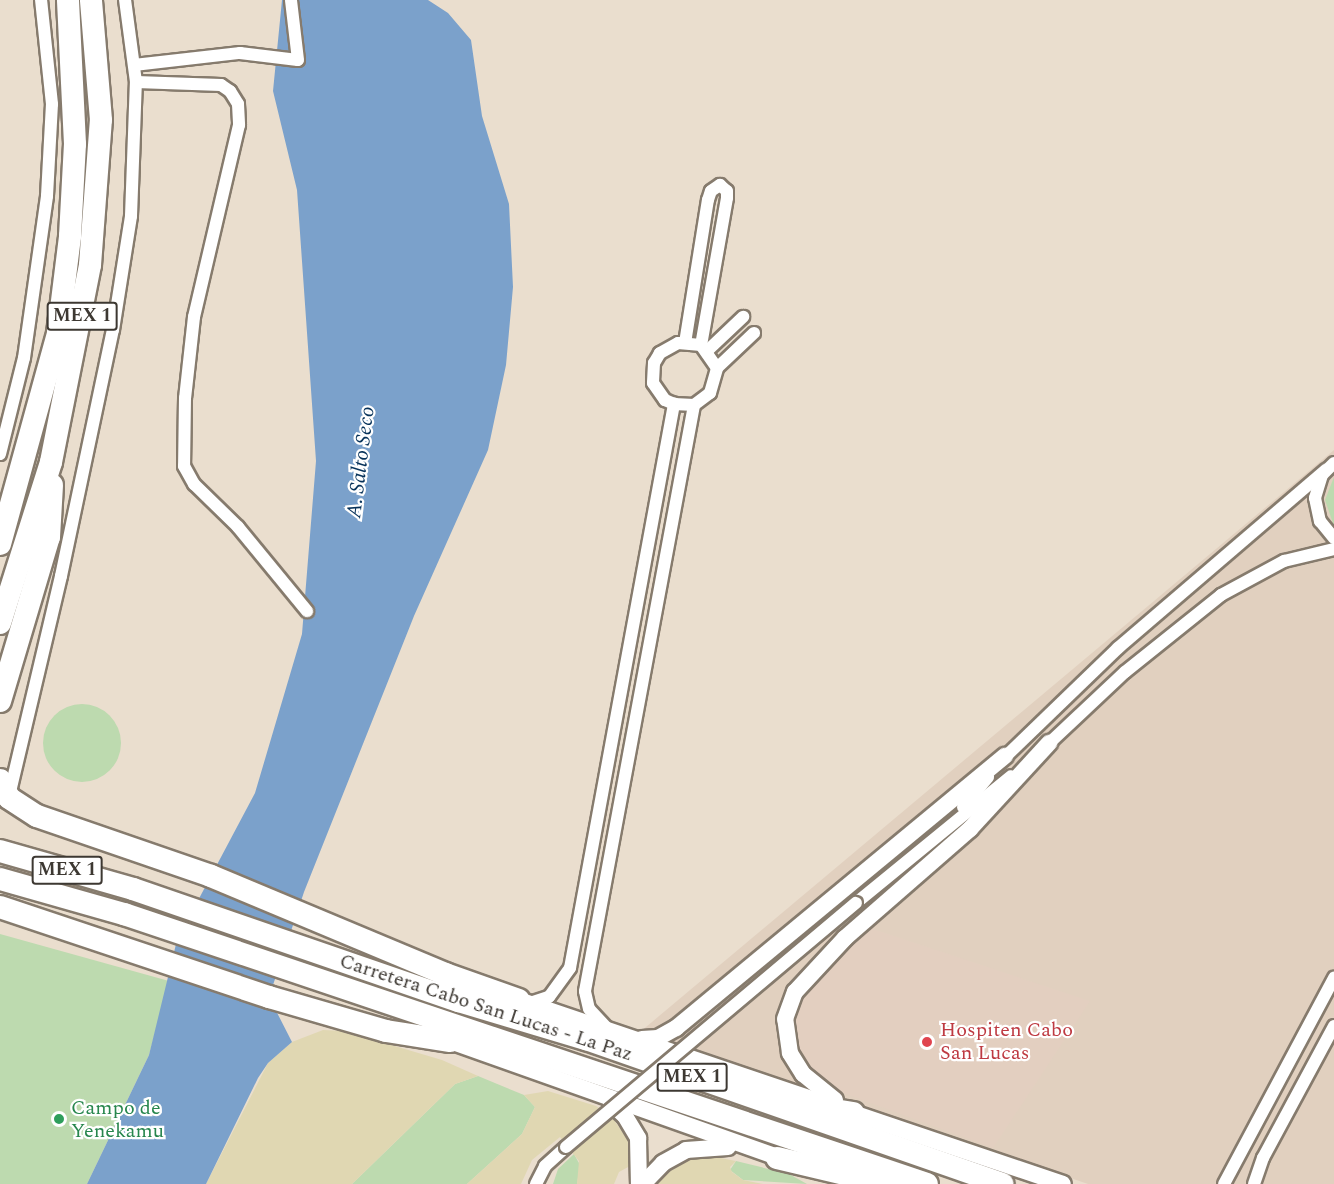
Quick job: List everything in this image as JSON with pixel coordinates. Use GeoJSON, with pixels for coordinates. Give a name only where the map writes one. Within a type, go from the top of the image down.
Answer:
{"type":"FeatureCollection","features":[{"type":"Feature","properties":{"kind":"highway","name":"MEX 1"},"geometry":{"type":"LineString","coordinates":[[0,544],[35,426],[59,322],[70,236],[75,144],[68,0]]}},
{"type":"Feature","properties":{"kind":"highway","name":"MEX 1"},"geometry":{"type":"LineString","coordinates":[[0,623],[51,462],[80,328],[96,202],[101,120],[91,0]]}},
{"type":"Feature","properties":{"kind":"highway"},"geometry":{"type":"LineString","coordinates":[[0,701],[49,537],[53,500],[51,462]]}},
{"type":"Feature","properties":{"kind":"highway"},"geometry":{"type":"LineString","coordinates":[[4,789],[37,816],[211,876],[434,969],[524,1001]]}},
{"type":"Feature","properties":{"kind":"highway","name":"MEX 1"},"geometry":{"type":"LineString","coordinates":[[0,835],[108,882]]}},
{"type":"Feature","properties":{"kind":"highway","name":"Carretera Cabo San Lucas - La Paz"},"geometry":{"type":"LineString","coordinates":[[0,851],[133,889],[459,1001],[586,1039],[1003,1184]]}},
{"type":"Feature","properties":{"kind":"highway","name":"Carretera Cabo San Lucas - La Paz"},"geometry":{"type":"LineString","coordinates":[[0,879],[124,914],[927,1184]]}},
{"type":"Feature","properties":{"kind":"highway"},"geometry":{"type":"LineString","coordinates":[[0,895],[42,896],[86,903]]}},
{"type":"Feature","properties":{"kind":"highway"},"geometry":{"type":"LineString","coordinates":[[0,906],[269,997],[386,1031],[450,1041]]}},
{"type":"Feature","properties":{"kind":"highway"},"geometry":{"type":"LineString","coordinates":[[376,999],[450,1041]]}},
{"type":"Feature","properties":{"kind":"highway"},"geometry":{"type":"LineString","coordinates":[[459,1001],[524,1001]]}},
{"type":"Feature","properties":{"kind":"highway"},"geometry":{"type":"LineString","coordinates":[[740,1094],[853,1113]]}},
{"type":"Feature","properties":{"kind":"highway"},"geometry":{"type":"LineString","coordinates":[[777,1158],[888,1184]]}},
{"type":"Feature","properties":{"kind":"main road"},"geometry":{"type":"LineString","coordinates":[[853,1113],[813,1085],[790,1053],[785,1019],[795,992],[844,938],[970,829],[1049,743]]}},
{"type":"Feature","properties":{"kind":"main road"},"geometry":{"type":"LineString","coordinates":[[631,1038],[658,1038],[676,1028],[1005,756]]}},
{"type":"Feature","properties":{"kind":"main road"},"geometry":{"type":"LineString","coordinates":[[524,1001],[1063,1184]]}},
{"type":"Feature","properties":{"kind":"main road"},"geometry":{"type":"LineString","coordinates":[[450,1041],[603,1098],[855,1184]]}},
{"type":"Feature","properties":{"kind":"main road"},"geometry":{"type":"LineString","coordinates":[[603,1098],[626,1116],[638,1138],[641,1184]]}},
{"type":"Feature","properties":{"kind":"main road"},"geometry":{"type":"LineString","coordinates":[[641,1184],[663,1163],[691,1148],[748,1148]]}},
{"type":"Feature","properties":{"kind":"street"},"geometry":{"type":"LineString","coordinates":[[0,454],[33,304],[52,147],[52,104],[41,0]]}},
{"type":"Feature","properties":{"kind":"street"},"geometry":{"type":"LineString","coordinates":[[4,789],[113,330],[131,216],[136,82],[125,0]]}},
{"type":"Feature","properties":{"kind":"street"},"geometry":{"type":"LineString","coordinates":[[134,65],[240,53],[298,60],[291,0]]}},
{"type":"Feature","properties":{"kind":"street"},"geometry":{"type":"LineString","coordinates":[[136,82],[220,86],[230,91],[238,104],[239,125],[194,317],[185,398],[183,466],[194,484],[230,518],[307,611]]}},
{"type":"Feature","properties":{"kind":"street"},"geometry":{"type":"LineString","coordinates":[[685,343],[708,200],[711,191],[720,185],[727,191],[727,198],[704,348],[717,368]]}},
{"type":"Feature","properties":{"kind":"street"},"geometry":{"type":"LineString","coordinates":[[704,348],[743,317]]}},
{"type":"Feature","properties":{"kind":"street"},"geometry":{"type":"LineString","coordinates":[[704,348],[685,343],[660,353],[652,373],[658,392],[674,405],[694,405],[710,393],[717,368],[754,333]]}},
{"type":"Feature","properties":{"kind":"street"},"geometry":{"type":"LineString","coordinates":[[524,1001],[549,997],[570,968],[674,405]]}},
{"type":"Feature","properties":{"kind":"street"},"geometry":{"type":"LineString","coordinates":[[610,1030],[592,1014],[584,995],[632,727],[694,405]]}},
{"type":"Feature","properties":{"kind":"street"},"geometry":{"type":"LineString","coordinates":[[1330,466],[1317,488],[1315,504],[1321,524],[1334,538]]}},
{"type":"Feature","properties":{"kind":"street"},"geometry":{"type":"LineString","coordinates":[[944,829],[1005,756],[1118,648],[1330,466]]}},
{"type":"Feature","properties":{"kind":"street"},"geometry":{"type":"LineString","coordinates":[[655,498],[676,501]]}},
{"type":"Feature","properties":{"kind":"street"},"geometry":{"type":"LineString","coordinates":[[536,1184],[544,1167],[566,1147],[1049,743],[1125,672],[1221,595],[1284,561],[1334,549]]}},
{"type":"Feature","properties":{"kind":"street"},"geometry":{"type":"LineString","coordinates":[[614,721],[632,727]]}},
{"type":"Feature","properties":{"kind":"street"},"geometry":{"type":"LineString","coordinates":[[1224,1184],[1334,978]]}},
{"type":"Feature","properties":{"kind":"street"},"geometry":{"type":"LineString","coordinates":[[1254,1184],[1263,1158],[1334,1026]]}},
{"type":"Feature","properties":{"kind":"shaded area"},"geometry":{"type":"Polygon","coordinates":[[[1334,450],[1334,1184],[1088,1184],[640,1032],[1334,450]]]}},
{"type":"Feature","properties":{"kind":"shaded area","name":"Hospiten Cabo San Lucas"},"geometry":{"type":"Polygon","coordinates":[[[870,928],[1090,1001],[993,1148],[819,1084],[794,1053],[793,1009],[801,994],[870,928]]]}},
{"type":"Feature","properties":{"kind":"green space"},"geometry":{"type":"Polygon","coordinates":[[[1334,477],[1334,526],[1325,500],[1334,477]]]}},
{"type":"Feature","properties":{"kind":"green space"},"geometry":{"type":"Polygon","coordinates":[[[82,704],[97,707],[114,721],[121,743],[118,758],[104,775],[82,782],[67,779],[50,765],[43,743],[46,728],[60,711],[82,704]]]}},
{"type":"Feature","properties":{"kind":"green space","name":"Campo de Yenekamu"},"geometry":{"type":"Polygon","coordinates":[[[0,934],[169,981],[149,1055],[87,1184],[0,1184],[0,934]]]}},
{"type":"Feature","properties":{"kind":"green space"},"geometry":{"type":"Polygon","coordinates":[[[478,1076],[524,1095],[535,1107],[522,1134],[467,1184],[352,1184],[455,1084],[478,1076]]]}},
{"type":"Feature","properties":{"kind":"green space"},"geometry":{"type":"Polygon","coordinates":[[[574,1154],[580,1165],[577,1184],[553,1184],[558,1169],[574,1154]]]}},
{"type":"Feature","properties":{"kind":"green space"},"geometry":{"type":"Polygon","coordinates":[[[736,1161],[789,1174],[807,1184],[743,1180],[730,1170],[736,1161]]]}},
{"type":"Feature","properties":{"kind":"sand"},"geometry":{"type":"Polygon","coordinates":[[[323,1030],[344,1031],[442,1060],[478,1076],[455,1084],[352,1184],[206,1184],[268,1063],[292,1042],[323,1030]]]}},
{"type":"Feature","properties":{"kind":"sand"},"geometry":{"type":"Polygon","coordinates":[[[548,1091],[596,1106],[612,1117],[629,1142],[630,1166],[619,1172],[614,1184],[577,1184],[579,1161],[560,1137],[532,1160],[521,1184],[467,1184],[522,1134],[535,1107],[524,1095],[548,1091]]]}},
{"type":"Feature","properties":{"kind":"sand"},"geometry":{"type":"Polygon","coordinates":[[[710,1156],[736,1161],[730,1167],[732,1172],[743,1180],[763,1184],[655,1184],[681,1162],[710,1156]]]}},
{"type":"Feature","properties":{"kind":"water","name":"A. Salto Seco"},"geometry":{"type":"Polygon","coordinates":[[[282,0],[428,0],[448,13],[471,40],[482,116],[509,204],[513,287],[506,365],[488,450],[414,616],[304,892],[269,997],[292,1042],[268,1063],[258,1078],[206,1184],[87,1184],[149,1055],[177,940],[255,793],[302,634],[316,461],[297,190],[273,91],[282,0]]]}},
{"type":"Feature","properties":{"kind":"place","name":"Hospiten Cabo San Lucas"},"geometry":{"type":"Point","coordinates":[927,1042]}},
{"type":"Feature","properties":{"kind":"place","name":"Campo de Yenekamu"},"geometry":{"type":"Point","coordinates":[59,1119]}}]}
